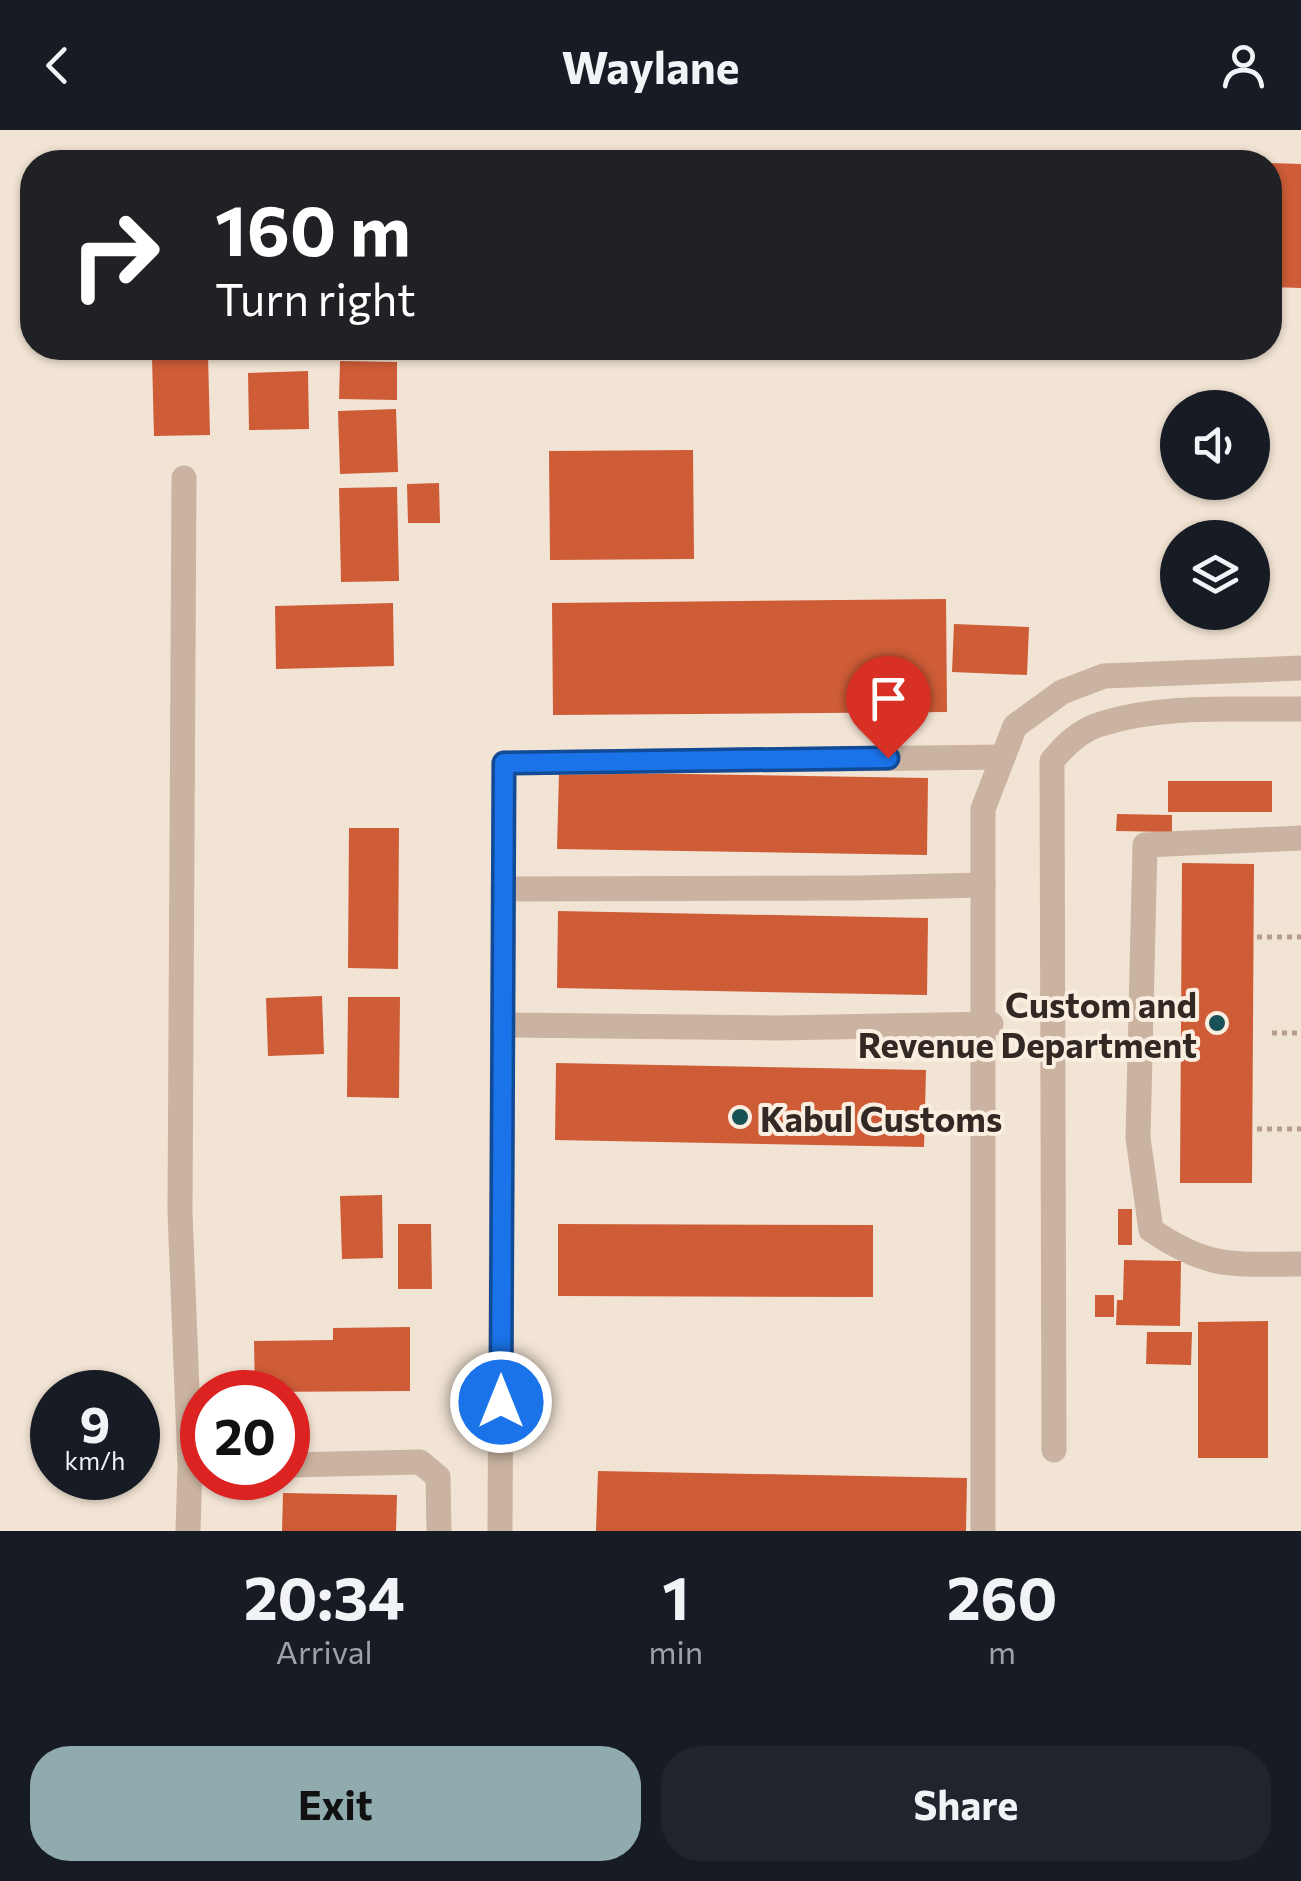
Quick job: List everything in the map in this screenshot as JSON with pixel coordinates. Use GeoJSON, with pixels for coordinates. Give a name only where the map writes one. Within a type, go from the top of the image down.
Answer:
{"type":"FeatureCollection","features":[{"type":"Feature","properties":{"kind":"street"},"geometry":{"type":"LineString","coordinates":[[184,478],[180,1212],[190,1370]]}},
{"type":"Feature","properties":{"kind":"street"},"geometry":{"type":"LineString","coordinates":[[982,1531],[987,1024],[983,809],[1015,726],[1062,692],[1104,676],[1301,668]]}},
{"type":"Feature","properties":{"kind":"street"},"geometry":{"type":"LineString","coordinates":[[1054,1450],[1052,761],[1068,741],[1098,724],[1158,712],[1301,709]]}},
{"type":"Feature","properties":{"kind":"street"},"geometry":{"type":"LineString","coordinates":[[500,1531],[504,763],[1003,757]]}},
{"type":"Feature","properties":{"kind":"street"},"geometry":{"type":"LineString","coordinates":[[1301,838],[1145,845],[1138,1138],[1152,1230],[1180,1249],[1218,1264],[1301,1264]]}},
{"type":"Feature","properties":{"kind":"street"},"geometry":{"type":"LineString","coordinates":[[504,889],[983,884]]}},
{"type":"Feature","properties":{"kind":"street"},"geometry":{"type":"LineString","coordinates":[[503,1026],[777,1028],[987,1024]]}},
{"type":"Feature","properties":{"kind":"street"},"geometry":{"type":"LineString","coordinates":[[310,1464],[420,1462],[438,1477],[439,1531]]}},
{"type":"Feature","properties":{"kind":"street"},"geometry":{"type":"LineString","coordinates":[[188,1531],[192,1500]]}},
{"type":"Feature","properties":{"kind":"path"},"geometry":{"type":"LineString","coordinates":[[1257,938],[1301,937]]}},
{"type":"Feature","properties":{"kind":"path"},"geometry":{"type":"LineString","coordinates":[[1272,1034],[1301,1033]]}},
{"type":"Feature","properties":{"kind":"path"},"geometry":{"type":"LineString","coordinates":[[1258,1129],[1301,1129]]}},
{"type":"Feature","properties":{"kind":"building"},"geometry":{"type":"Polygon","coordinates":[[[1282,163],[1301,164],[1301,288],[1282,287],[1282,163]]]}},
{"type":"Feature","properties":{"kind":"building"},"geometry":{"type":"Polygon","coordinates":[[[152,360],[208,360],[210,435],[154,436],[152,360]]]}},
{"type":"Feature","properties":{"kind":"building"},"geometry":{"type":"Polygon","coordinates":[[[340,361],[397,362],[397,400],[339,399],[340,361]]]}},
{"type":"Feature","properties":{"kind":"building"},"geometry":{"type":"Polygon","coordinates":[[[308,371],[309,429],[249,430],[248,373],[308,371]]]}},
{"type":"Feature","properties":{"kind":"building"},"geometry":{"type":"Polygon","coordinates":[[[396,409],[398,472],[340,474],[338,411],[396,409]]]}},
{"type":"Feature","properties":{"kind":"building"},"geometry":{"type":"Polygon","coordinates":[[[693,450],[694,559],[550,560],[549,451],[693,450]]]}},
{"type":"Feature","properties":{"kind":"building"},"geometry":{"type":"Polygon","coordinates":[[[439,483],[440,523],[408,523],[407,484],[439,483]]]}},
{"type":"Feature","properties":{"kind":"building"},"geometry":{"type":"Polygon","coordinates":[[[397,487],[399,581],[341,582],[339,488],[397,487]]]}},
{"type":"Feature","properties":{"kind":"building"},"geometry":{"type":"Polygon","coordinates":[[[946,599],[947,712],[553,715],[552,603],[946,599]]]}},
{"type":"Feature","properties":{"kind":"building"},"geometry":{"type":"Polygon","coordinates":[[[393,603],[394,666],[276,669],[275,606],[393,603]]]}},
{"type":"Feature","properties":{"kind":"building"},"geometry":{"type":"Polygon","coordinates":[[[954,624],[1029,627],[1027,675],[952,672],[954,624]]]}},
{"type":"Feature","properties":{"kind":"building"},"geometry":{"type":"Polygon","coordinates":[[[559,772],[928,778],[927,855],[557,849],[559,772]]]}},
{"type":"Feature","properties":{"kind":"building"},"geometry":{"type":"Polygon","coordinates":[[[1168,781],[1272,781],[1272,812],[1168,812],[1168,781]]]}},
{"type":"Feature","properties":{"kind":"building"},"geometry":{"type":"Polygon","coordinates":[[[1117,814],[1172,815],[1172,832],[1116,831],[1117,814]]]}},
{"type":"Feature","properties":{"kind":"building"},"geometry":{"type":"Polygon","coordinates":[[[349,828],[399,828],[398,969],[348,968],[349,828]]]}},
{"type":"Feature","properties":{"kind":"building","name":"Custom and Revenue Department"},"geometry":{"type":"Polygon","coordinates":[[[1182,863],[1254,864],[1252,1183],[1180,1183],[1182,863]]]}},
{"type":"Feature","properties":{"kind":"building"},"geometry":{"type":"Polygon","coordinates":[[[558,911],[928,918],[927,995],[557,988],[558,911]]]}},
{"type":"Feature","properties":{"kind":"building"},"geometry":{"type":"Polygon","coordinates":[[[322,996],[324,1054],[268,1056],[266,998],[322,996]]]}},
{"type":"Feature","properties":{"kind":"building"},"geometry":{"type":"Polygon","coordinates":[[[348,997],[400,997],[399,1098],[347,1097],[348,997]]]}},
{"type":"Feature","properties":{"kind":"building"},"geometry":{"type":"Polygon","coordinates":[[[556,1063],[926,1070],[924,1147],[555,1140],[556,1063]]]}},
{"type":"Feature","properties":{"kind":"building"},"geometry":{"type":"Polygon","coordinates":[[[382,1195],[383,1258],[342,1259],[340,1196],[382,1195]]]}},
{"type":"Feature","properties":{"kind":"building"},"geometry":{"type":"Polygon","coordinates":[[[1118,1209],[1132,1209],[1132,1245],[1118,1245],[1118,1209]]]}},
{"type":"Feature","properties":{"kind":"building"},"geometry":{"type":"Polygon","coordinates":[[[398,1224],[431,1224],[432,1289],[398,1289],[398,1224]]]}},
{"type":"Feature","properties":{"kind":"building"},"geometry":{"type":"Polygon","coordinates":[[[558,1224],[873,1225],[873,1297],[558,1296],[558,1224]]]}},
{"type":"Feature","properties":{"kind":"building"},"geometry":{"type":"Polygon","coordinates":[[[1124,1260],[1181,1261],[1180,1326],[1116,1325],[1117,1300],[1123,1300],[1124,1260]]]}},
{"type":"Feature","properties":{"kind":"building"},"geometry":{"type":"Polygon","coordinates":[[[1095,1295],[1114,1295],[1114,1317],[1095,1317],[1095,1295]]]}},
{"type":"Feature","properties":{"kind":"building"},"geometry":{"type":"Polygon","coordinates":[[[1268,1321],[1268,1458],[1198,1458],[1198,1322],[1268,1321]]]}},
{"type":"Feature","properties":{"kind":"building"},"geometry":{"type":"Polygon","coordinates":[[[410,1327],[410,1391],[310,1392],[310,1370],[255,1370],[254,1341],[333,1340],[333,1328],[410,1327]]]}},
{"type":"Feature","properties":{"kind":"building"},"geometry":{"type":"Polygon","coordinates":[[[1147,1332],[1192,1332],[1191,1365],[1146,1364],[1147,1332]]]}},
{"type":"Feature","properties":{"kind":"building"},"geometry":{"type":"Polygon","coordinates":[[[598,1471],[967,1478],[966,1531],[596,1531],[598,1471]]]}},
{"type":"Feature","properties":{"kind":"building"},"geometry":{"type":"Polygon","coordinates":[[[310,1493],[397,1495],[396,1531],[282,1531],[283,1500],[310,1500],[310,1493]]]}},
{"type":"Feature","properties":{"kind":"place","name":"Custom and Revenue Department"},"geometry":{"type":"Point","coordinates":[1217,1023]}},
{"type":"Feature","properties":{"kind":"place","name":"Kabul Customs"},"geometry":{"type":"Point","coordinates":[740,1117]}},
{"type":"Feature","properties":{"kind":"route"},"geometry":{"type":"LineString","coordinates":[[501,1402],[504,763],[888,758]]}}]}
